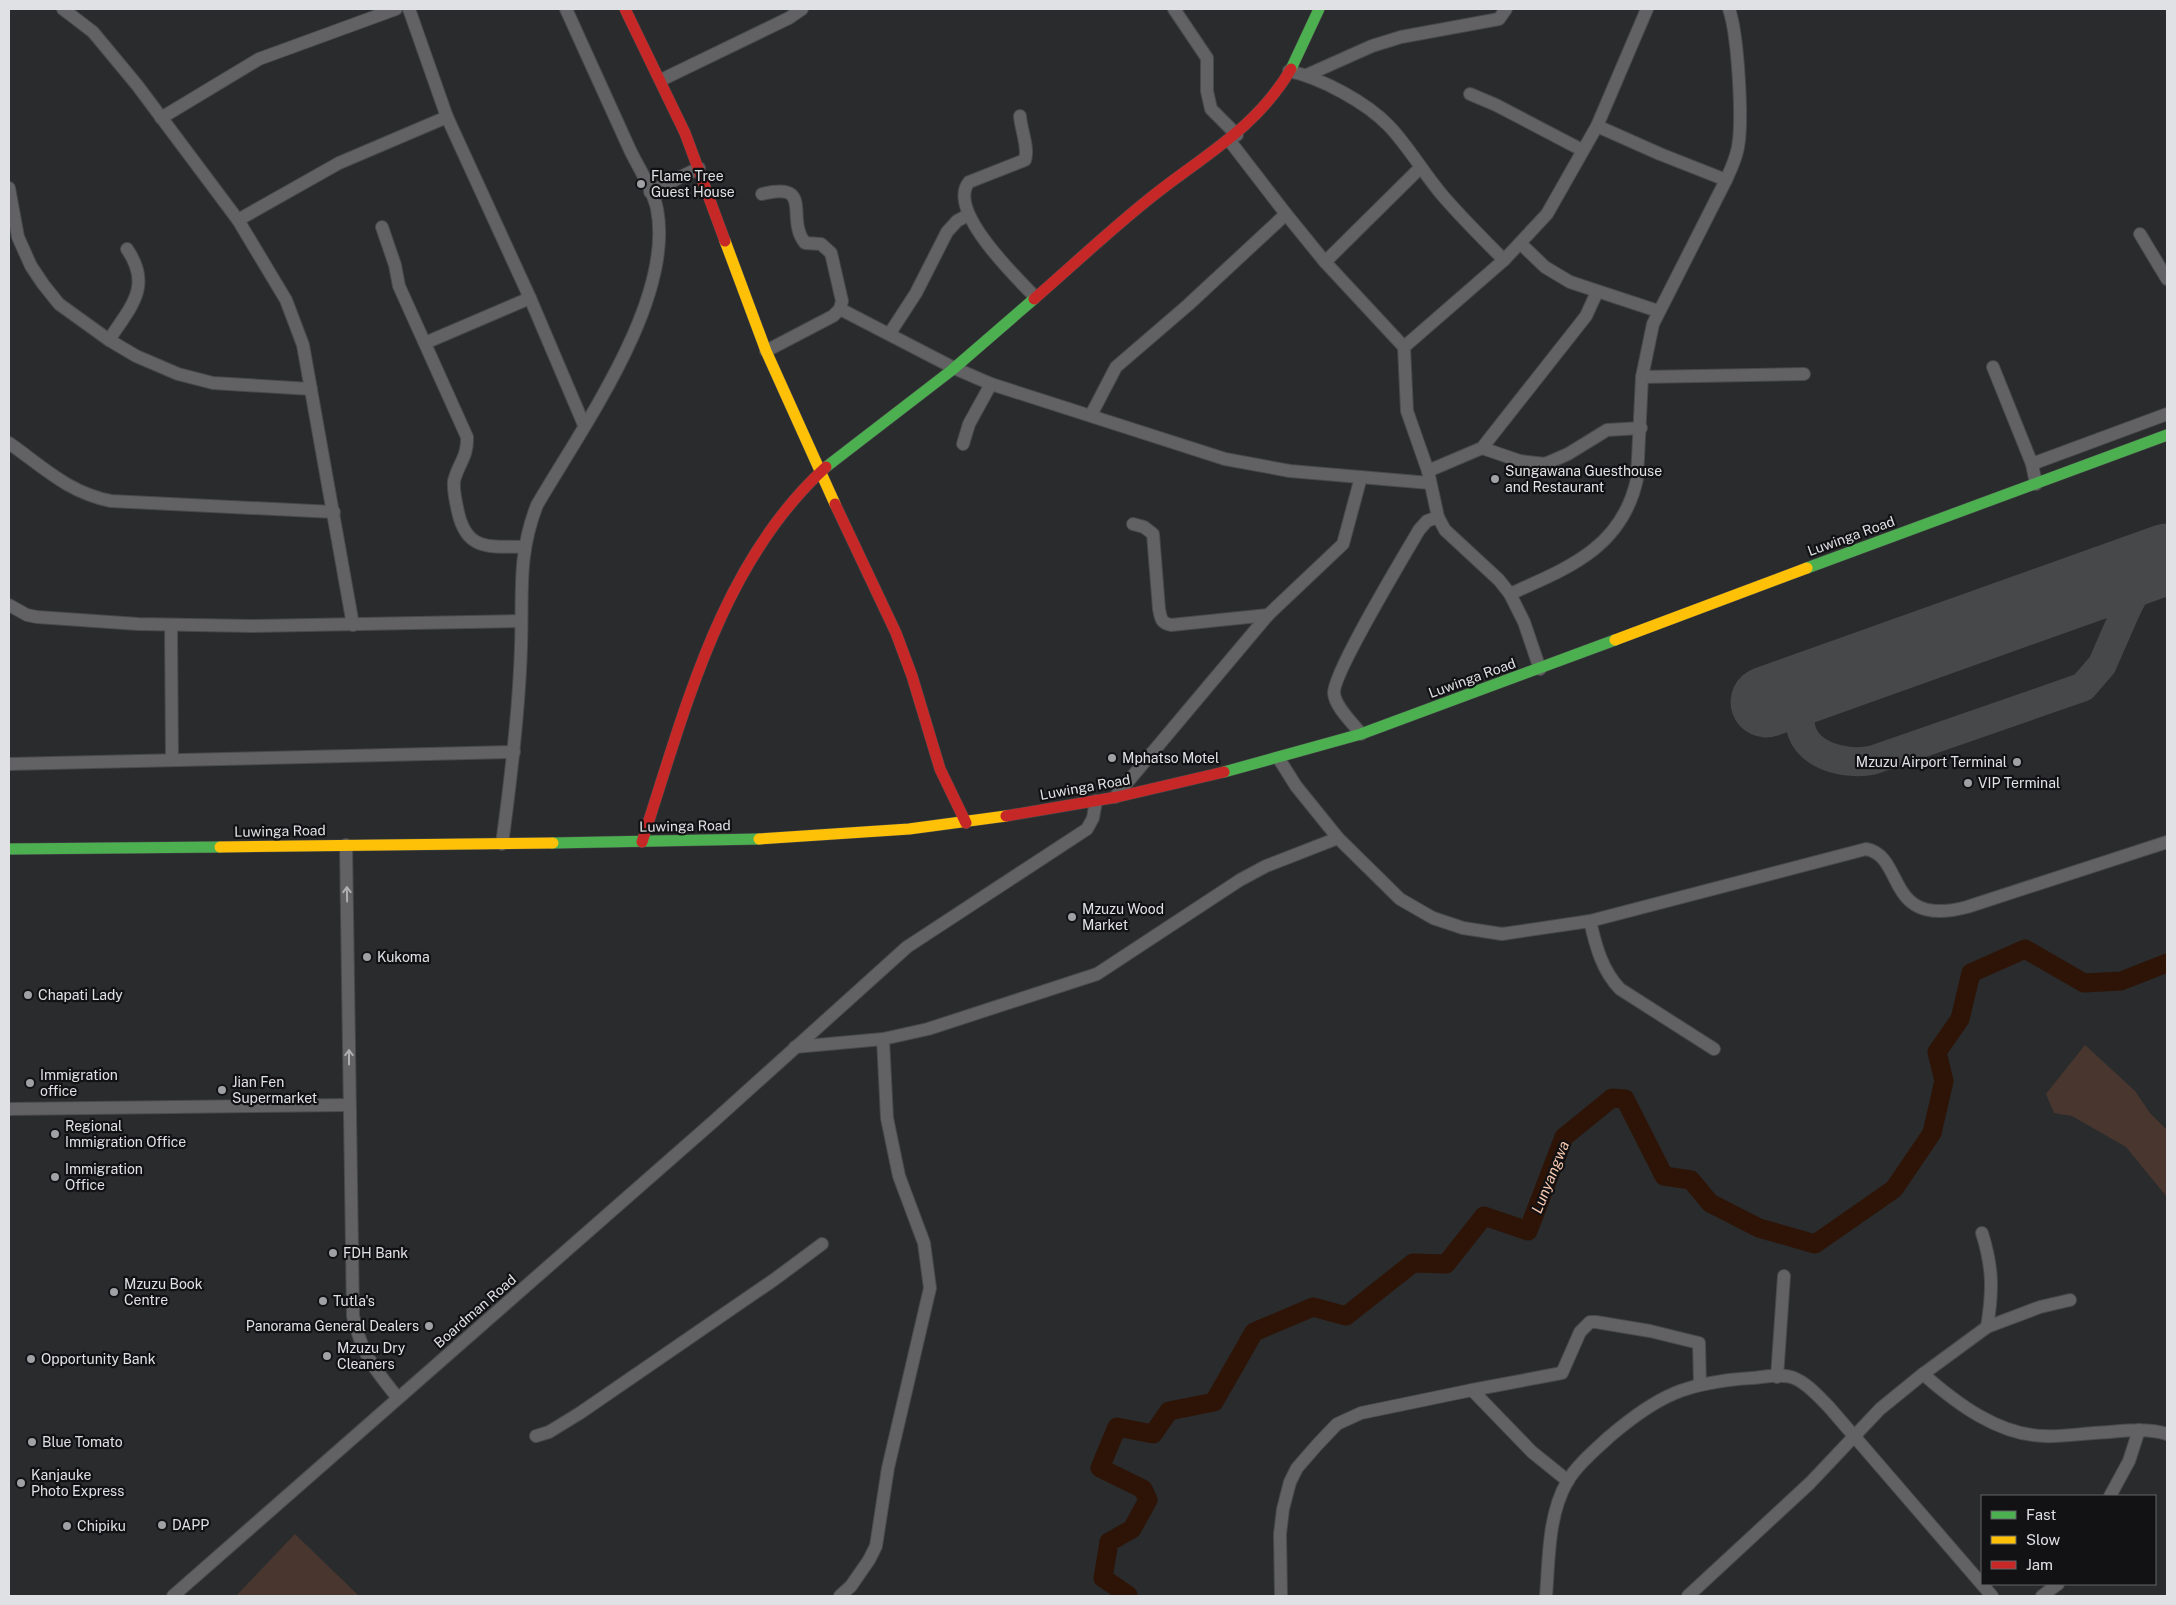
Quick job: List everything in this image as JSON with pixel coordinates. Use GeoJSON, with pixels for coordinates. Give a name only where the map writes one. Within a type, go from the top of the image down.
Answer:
{"type":"FeatureCollection","features":[{"type":"Feature","properties":{"kind":"main road"},"geometry":{"type":"LineString","coordinates":[[625,9],[661,80],[699,168],[766,351],[819,471],[896,633],[912,676],[940,769],[966,822]]}},
{"type":"Feature","properties":{"kind":"main road"},"geometry":{"type":"LineString","coordinates":[[642,842],[695,684],[733,589],[762,541],[796,497],[819,471],[954,368],[1148,200],[1233,138],[1254,118],[1289,72],[1309,35],[1319,9]]}},
{"type":"Feature","properties":{"kind":"main road","name":"Luwinga Road"},"geometry":{"type":"LineString","coordinates":[[9,849],[502,844],[814,838],[966,822],[1113,798],[1279,759],[1361,734],[2167,435]]}},
{"type":"Feature","properties":{"kind":"street"},"geometry":{"type":"LineString","coordinates":[[161,118],[259,59],[396,9]]}},
{"type":"Feature","properties":{"kind":"street"},"geometry":{"type":"LineString","coordinates":[[409,9],[447,117],[530,298],[584,425]]}},
{"type":"Feature","properties":{"kind":"street"},"geometry":{"type":"LineString","coordinates":[[502,844],[514,752],[524,547],[528,527],[537,505],[616,372],[635,330],[654,274],[659,225],[656,206],[650,192],[566,9]]}},
{"type":"Feature","properties":{"kind":"street"},"geometry":{"type":"LineString","coordinates":[[661,80],[790,18],[802,9]]}},
{"type":"Feature","properties":{"kind":"street"},"geometry":{"type":"LineString","coordinates":[[1174,9],[1207,58],[1207,91],[1211,109],[1286,214],[1326,262],[1404,347],[1407,411],[1429,477],[1438,518],[1445,530],[1499,580],[1510,594],[1524,622],[1540,668]]}},
{"type":"Feature","properties":{"kind":"street"},"geometry":{"type":"LineString","coordinates":[[1307,75],[1372,46],[1401,37],[1499,19],[1506,9]]}},
{"type":"Feature","properties":{"kind":"street"},"geometry":{"type":"LineString","coordinates":[[1404,347],[1504,260],[1547,214],[1597,126],[1647,9]]}},
{"type":"Feature","properties":{"kind":"street"},"geometry":{"type":"LineString","coordinates":[[1510,594],[1570,566],[1598,547],[1614,529],[1634,495],[1640,460],[1642,377],[1647,347],[1658,311],[1726,180],[1738,148],[1740,130],[1736,38],[1729,9]]}},
{"type":"Feature","properties":{"kind":"street"},"geometry":{"type":"LineString","coordinates":[[69,10],[115,56],[238,220],[286,300],[303,345],[353,625]]}},
{"type":"Feature","properties":{"kind":"street"},"geometry":{"type":"LineString","coordinates":[[1289,72],[1307,75],[1373,112],[1389,126],[1443,196],[1504,260]]}},
{"type":"Feature","properties":{"kind":"street"},"geometry":{"type":"LineString","coordinates":[[1470,94],[1496,104],[1582,150]]}},
{"type":"Feature","properties":{"kind":"street"},"geometry":{"type":"LineString","coordinates":[[1020,116],[1021,132],[1027,153],[1025,160],[970,182],[966,186],[965,193],[968,215],[1008,269],[1035,297]]}},
{"type":"Feature","properties":{"kind":"street"},"geometry":{"type":"LineString","coordinates":[[238,220],[339,163],[447,117]]}},
{"type":"Feature","properties":{"kind":"street"},"geometry":{"type":"LineString","coordinates":[[1597,126],[1660,154],[1726,180]]}},
{"type":"Feature","properties":{"kind":"street"},"geometry":{"type":"LineString","coordinates":[[650,192],[699,168]]}},
{"type":"Feature","properties":{"kind":"street"},"geometry":{"type":"LineString","coordinates":[[1326,262],[1420,168]]}},
{"type":"Feature","properties":{"kind":"street"},"geometry":{"type":"LineString","coordinates":[[9,188],[13,237],[32,266],[59,304],[109,340],[136,356],[178,374],[213,383],[311,389]]}},
{"type":"Feature","properties":{"kind":"street"},"geometry":{"type":"LineString","coordinates":[[762,194],[782,190],[791,192],[794,198],[801,238],[805,243],[821,244],[831,253],[842,301],[840,309],[832,316],[766,351]]}},
{"type":"Feature","properties":{"kind":"street"},"geometry":{"type":"LineString","coordinates":[[1091,415],[1116,367],[1188,305],[1286,214]]}},
{"type":"Feature","properties":{"kind":"street"},"geometry":{"type":"LineString","coordinates":[[890,333],[916,293],[946,232],[957,221],[968,215]]}},
{"type":"Feature","properties":{"kind":"street"},"geometry":{"type":"LineString","coordinates":[[382,228],[395,266],[399,286],[467,437],[466,456],[456,473],[454,483],[460,520],[468,538],[478,544],[524,547]]}},
{"type":"Feature","properties":{"kind":"street"},"geometry":{"type":"LineString","coordinates":[[2140,234],[2167,279]]}},
{"type":"Feature","properties":{"kind":"street"},"geometry":{"type":"LineString","coordinates":[[1521,244],[1545,267],[1570,282],[1658,311]]}},
{"type":"Feature","properties":{"kind":"street"},"geometry":{"type":"LineString","coordinates":[[109,340],[138,294],[139,271],[128,249]]}},
{"type":"Feature","properties":{"kind":"street"},"geometry":{"type":"LineString","coordinates":[[840,309],[890,333],[954,368],[991,384],[1225,459],[1290,471],[1360,477],[1429,477],[1482,448],[1586,316],[1597,292]]}},
{"type":"Feature","properties":{"kind":"street"},"geometry":{"type":"LineString","coordinates":[[425,343],[530,298]]}},
{"type":"Feature","properties":{"kind":"street"},"geometry":{"type":"LineString","coordinates":[[1993,367],[2032,464],[2036,484]]}},
{"type":"Feature","properties":{"kind":"street"},"geometry":{"type":"LineString","coordinates":[[1642,377],[1804,374]]}},
{"type":"Feature","properties":{"kind":"street"},"geometry":{"type":"LineString","coordinates":[[963,444],[969,424],[991,384]]}},
{"type":"Feature","properties":{"kind":"street"},"geometry":{"type":"LineString","coordinates":[[2032,464],[2167,414]]}},
{"type":"Feature","properties":{"kind":"street"},"geometry":{"type":"LineString","coordinates":[[1482,448],[1520,461],[1545,464],[1568,454],[1607,430],[1641,428]]}},
{"type":"Feature","properties":{"kind":"street"},"geometry":{"type":"LineString","coordinates":[[9,443],[75,491],[92,498],[111,501],[334,512]]}},
{"type":"Feature","properties":{"kind":"street"},"geometry":{"type":"LineString","coordinates":[[1113,798],[1268,615],[1343,544],[1360,477]]}},
{"type":"Feature","properties":{"kind":"street"},"geometry":{"type":"LineString","coordinates":[[1361,734],[1334,696],[1335,685],[1349,655],[1418,530],[1427,521],[1438,518]]}},
{"type":"Feature","properties":{"kind":"street"},"geometry":{"type":"LineString","coordinates":[[1133,524],[1144,527],[1153,534],[1159,609],[1161,620],[1164,623],[1171,625],[1268,615]]}},
{"type":"Feature","properties":{"kind":"street"},"geometry":{"type":"LineString","coordinates":[[9,605],[27,615],[52,619],[171,625],[353,625],[521,621]]}},
{"type":"Feature","properties":{"kind":"street"},"geometry":{"type":"LineString","coordinates":[[171,625],[172,760]]}},
{"type":"Feature","properties":{"kind":"street"},"geometry":{"type":"LineString","coordinates":[[9,764],[514,752]]}},
{"type":"Feature","properties":{"kind":"street"},"geometry":{"type":"LineString","coordinates":[[1279,759],[1296,786],[1338,838],[1400,899],[1433,918],[1463,928],[1502,934],[1590,921],[1866,849],[1880,855],[1903,894],[1915,905],[1926,910],[1950,910],[1967,907],[2167,842]]}},
{"type":"Feature","properties":{"kind":"street","name":"Boardman Road"},"geometry":{"type":"LineString","coordinates":[[173,1596],[308,1479],[397,1397],[692,1141],[907,946],[1087,829],[1096,801]]}},
{"type":"Feature","properties":{"kind":"street"},"geometry":{"type":"LineString","coordinates":[[795,1047],[883,1039],[928,1029],[1097,974],[1240,880],[1266,866],[1338,838]]}},
{"type":"Feature","properties":{"kind":"street"},"geometry":{"type":"LineString","coordinates":[[346,845],[353,1316],[358,1337],[368,1360],[397,1397]]}},
{"type":"Feature","properties":{"kind":"street"},"geometry":{"type":"LineString","coordinates":[[1590,921],[1595,943],[1608,975],[1620,989],[1714,1049]]}},
{"type":"Feature","properties":{"kind":"street"},"geometry":{"type":"LineString","coordinates":[[840,1596],[851,1586],[876,1546],[888,1468],[930,1288],[924,1242],[899,1176],[887,1118],[883,1039]]}},
{"type":"Feature","properties":{"kind":"street"},"geometry":{"type":"LineString","coordinates":[[9,1109],[349,1105]]}},
{"type":"Feature","properties":{"kind":"street"},"geometry":{"type":"LineString","coordinates":[[1982,1233],[1990,1260],[1992,1279],[1992,1299],[1987,1327]]}},
{"type":"Feature","properties":{"kind":"street"},"geometry":{"type":"LineString","coordinates":[[536,1436],[549,1432],[580,1413],[775,1279],[822,1244]]}},
{"type":"Feature","properties":{"kind":"street"},"geometry":{"type":"LineString","coordinates":[[1777,1377],[1784,1276]]}},
{"type":"Feature","properties":{"kind":"street"},"geometry":{"type":"LineString","coordinates":[[1688,1596],[1810,1483],[1880,1409],[1923,1374],[1987,1327],[2016,1315],[2070,1300]]}},
{"type":"Feature","properties":{"kind":"street"},"geometry":{"type":"LineString","coordinates":[[1281,1596],[1280,1534],[1283,1509],[1290,1482],[1297,1468],[1337,1424],[1361,1413],[1562,1373],[1584,1326],[1596,1322],[1650,1331],[1699,1343],[1700,1385]]}},
{"type":"Feature","properties":{"kind":"street"},"geometry":{"type":"LineString","coordinates":[[1923,1374],[1959,1403],[1977,1414],[1992,1422],[2034,1435],[2139,1430],[2167,1434]]}},
{"type":"Feature","properties":{"kind":"street"},"geometry":{"type":"LineString","coordinates":[[1546,1596],[1554,1513],[1568,1481],[1596,1448],[1635,1415],[1662,1397],[1716,1380],[1777,1377],[1788,1377],[1799,1381],[1829,1407],[1981,1583]]}},
{"type":"Feature","properties":{"kind":"street"},"geometry":{"type":"LineString","coordinates":[[1472,1390],[1532,1452],[1568,1481]]}},
{"type":"Feature","properties":{"kind":"street"},"geometry":{"type":"LineString","coordinates":[[2111,1495],[2129,1461],[2139,1430]]}},
{"type":"Feature","properties":{"kind":"street"},"geometry":{"type":"LineString","coordinates":[[1983,1585],[1992,1596]]}},
{"type":"Feature","properties":{"kind":"street"},"geometry":{"type":"LineString","coordinates":[[2042,1596],[2057,1585]]}},
{"type":"Feature","properties":{"kind":"shaded area"},"geometry":{"type":"Polygon","coordinates":[[[2085,1045],[2135,1091],[2150,1113],[2167,1130],[2167,1197],[2126,1147],[2072,1116],[2054,1113],[2046,1094],[2085,1045]]]}},
{"type":"Feature","properties":{"kind":"shaded area"},"geometry":{"type":"Polygon","coordinates":[[[295,1534],[359,1596],[236,1596],[295,1534]]]}},
{"type":"Feature","properties":{"kind":"waterway","name":"Lunyangwa"},"geometry":{"type":"LineString","coordinates":[[1126,1596],[1128,1595],[1103,1578],[1109,1542],[1132,1529],[1148,1500],[1143,1489],[1100,1468],[1117,1427],[1153,1434],[1169,1411],[1214,1402],[1254,1332],[1313,1307],[1346,1316],[1413,1263],[1446,1264],[1484,1216],[1528,1231],[1564,1137],[1612,1098],[1625,1099],[1664,1176],[1691,1180],[1710,1203],[1759,1228],[1815,1244],[1894,1189],[1932,1133],[1944,1081],[1937,1052],[1960,1019],[1971,973],[2025,949],[2084,983],[2121,981],[2167,963]]}},
{"type":"Feature","properties":{"kind":"taxiway"},"geometry":{"type":"LineString","coordinates":[[1819,683],[1806,700],[1800,716],[1802,733],[1808,743],[1816,750],[1838,760],[1850,761],[1873,760],[2083,687],[2102,665],[2127,608],[2150,565]]}},
{"type":"Feature","properties":{"kind":"taxiway"},"geometry":{"type":"LineString","coordinates":[[2086,588],[2098,589],[2109,593],[2127,608]]}},
{"type":"Feature","properties":{"kind":"runway"},"geometry":{"type":"LineString","coordinates":[[1766,702],[2167,559]]}},
{"type":"Feature","properties":{"kind":"traffic: fast"},"geometry":{"type":"LineString","coordinates":[[1291,69],[1319,9]]}},
{"type":"Feature","properties":{"kind":"traffic: fast"},"geometry":{"type":"LineString","coordinates":[[826,467],[952,370],[1034,299]]}},
{"type":"Feature","properties":{"kind":"traffic: fast"},"geometry":{"type":"LineString","coordinates":[[1807,568],[2167,435]]}},
{"type":"Feature","properties":{"kind":"traffic: fast"},"geometry":{"type":"LineString","coordinates":[[1224,772],[1361,734],[1615,640]]}},
{"type":"Feature","properties":{"kind":"traffic: fast"},"geometry":{"type":"LineString","coordinates":[[553,843],[759,839]]}},
{"type":"Feature","properties":{"kind":"traffic: fast"},"geometry":{"type":"LineString","coordinates":[[9,849],[220,847]]}},
{"type":"Feature","properties":{"kind":"traffic: slow"},"geometry":{"type":"LineString","coordinates":[[725,241],[766,351],[835,504]]}},
{"type":"Feature","properties":{"kind":"traffic: slow"},"geometry":{"type":"LineString","coordinates":[[1615,640],[1807,568]]}},
{"type":"Feature","properties":{"kind":"traffic: slow"},"geometry":{"type":"LineString","coordinates":[[759,839],[909,829],[1006,816]]}},
{"type":"Feature","properties":{"kind":"traffic: slow"},"geometry":{"type":"LineString","coordinates":[[220,847],[553,843]]}},
{"type":"Feature","properties":{"kind":"traffic: jam"},"geometry":{"type":"LineString","coordinates":[[625,9],[685,133],[725,241]]}},
{"type":"Feature","properties":{"kind":"traffic: jam"},"geometry":{"type":"LineString","coordinates":[[1034,299],[1134,211],[1244,126],[1277,90],[1291,69]]}},
{"type":"Feature","properties":{"kind":"traffic: jam"},"geometry":{"type":"LineString","coordinates":[[642,842],[691,691],[710,641],[733,593],[759,548],[789,505],[826,467]]}},
{"type":"Feature","properties":{"kind":"traffic: jam"},"geometry":{"type":"LineString","coordinates":[[835,504],[896,633],[912,676],[940,769],[966,823]]}},
{"type":"Feature","properties":{"kind":"traffic: jam"},"geometry":{"type":"LineString","coordinates":[[1006,816],[1117,797],[1224,772]]}},
{"type":"Feature","properties":{"kind":"place","name":"Flame Tree Guest House"},"geometry":{"type":"Point","coordinates":[641,184]}},
{"type":"Feature","properties":{"kind":"place","name":"Sungawana Guesthouse and Restaurant"},"geometry":{"type":"Point","coordinates":[1495,479]}},
{"type":"Feature","properties":{"kind":"place","name":"Mphatso Motel"},"geometry":{"type":"Point","coordinates":[1112,758]}},
{"type":"Feature","properties":{"kind":"place","name":"Mzuzu Airport Terminal"},"geometry":{"type":"Point","coordinates":[2017,762]}},
{"type":"Feature","properties":{"kind":"place","name":"VIP Terminal"},"geometry":{"type":"Point","coordinates":[1968,783]}},
{"type":"Feature","properties":{"kind":"place","name":"Mzuzu Wood Market"},"geometry":{"type":"Point","coordinates":[1072,917]}},
{"type":"Feature","properties":{"kind":"place","name":"Kukoma"},"geometry":{"type":"Point","coordinates":[367,957]}},
{"type":"Feature","properties":{"kind":"place","name":"Chapati Lady"},"geometry":{"type":"Point","coordinates":[28,995]}},
{"type":"Feature","properties":{"kind":"place","name":"Immigration office"},"geometry":{"type":"Point","coordinates":[30,1083]}},
{"type":"Feature","properties":{"kind":"place","name":"Jian Fen Supermarket"},"geometry":{"type":"Point","coordinates":[222,1090]}},
{"type":"Feature","properties":{"kind":"place","name":"Regional Immigration Office"},"geometry":{"type":"Point","coordinates":[55,1134]}},
{"type":"Feature","properties":{"kind":"place","name":"Immigration Office"},"geometry":{"type":"Point","coordinates":[55,1177]}},
{"type":"Feature","properties":{"kind":"place","name":"FDH Bank"},"geometry":{"type":"Point","coordinates":[333,1253]}},
{"type":"Feature","properties":{"kind":"place","name":"Mzuzu Book Centre"},"geometry":{"type":"Point","coordinates":[114,1292]}},
{"type":"Feature","properties":{"kind":"place","name":"Tutla's"},"geometry":{"type":"Point","coordinates":[323,1301]}},
{"type":"Feature","properties":{"kind":"place","name":"Panorama General Dealers"},"geometry":{"type":"Point","coordinates":[429,1326]}},
{"type":"Feature","properties":{"kind":"place","name":"Mzuzu Dry Cleaners"},"geometry":{"type":"Point","coordinates":[327,1356]}},
{"type":"Feature","properties":{"kind":"place","name":"Opportunity Bank"},"geometry":{"type":"Point","coordinates":[31,1359]}},
{"type":"Feature","properties":{"kind":"place","name":"Blue Tomato"},"geometry":{"type":"Point","coordinates":[32,1442]}},
{"type":"Feature","properties":{"kind":"place","name":"Kanjauke Photo Express"},"geometry":{"type":"Point","coordinates":[21,1483]}},
{"type":"Feature","properties":{"kind":"place","name":"DAPP"},"geometry":{"type":"Point","coordinates":[162,1525]}},
{"type":"Feature","properties":{"kind":"place","name":"Chipiku"},"geometry":{"type":"Point","coordinates":[67,1526]}}]}
